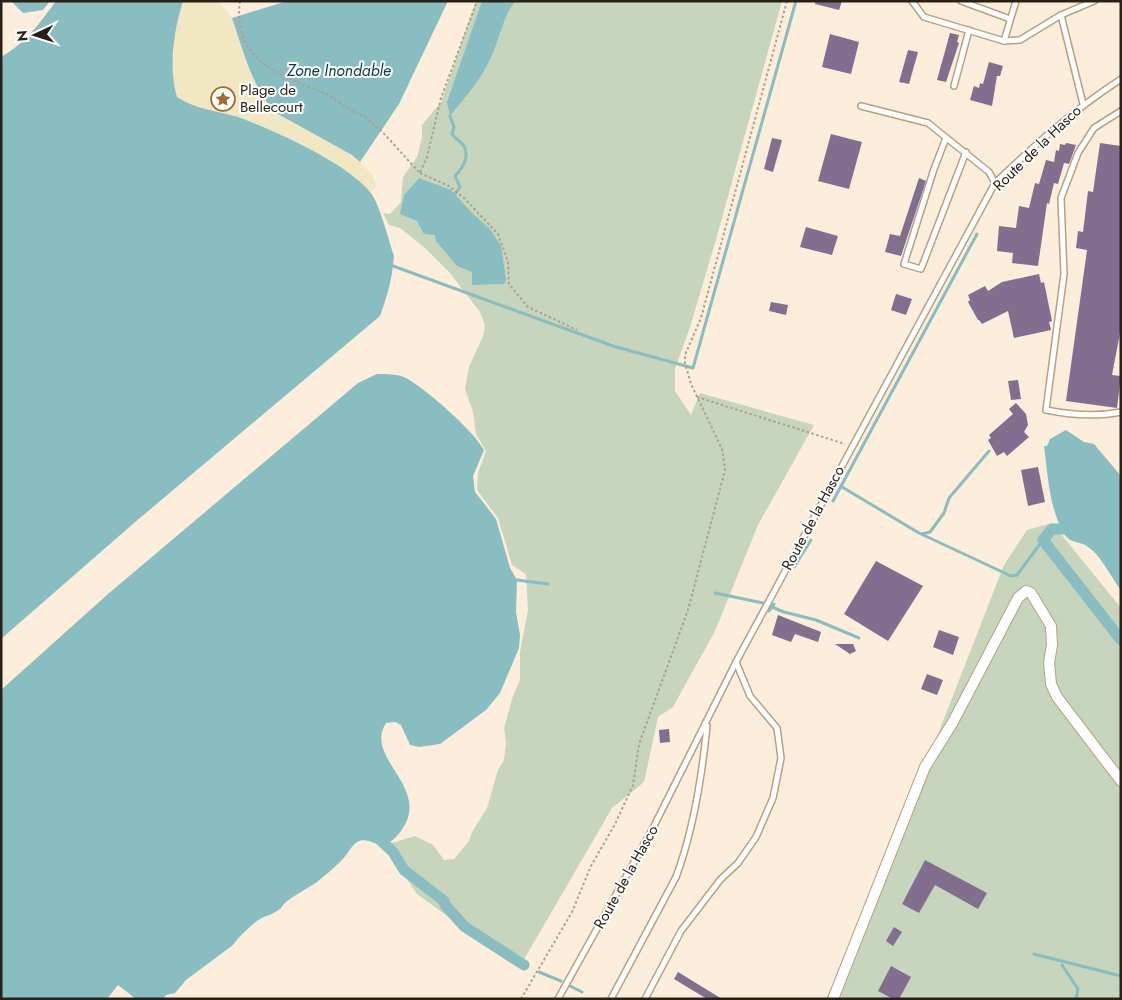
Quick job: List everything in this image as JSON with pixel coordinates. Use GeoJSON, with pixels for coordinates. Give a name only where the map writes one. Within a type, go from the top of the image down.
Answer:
{"type":"FeatureCollection","features":[{"type":"Feature","properties":{"kind":"street"},"geometry":{"type":"LineString","coordinates":[[833,999],[925,766],[953,722],[1018,598],[1026,591],[1031,593],[1051,626],[1052,645],[1049,663],[1051,684],[1057,697],[1121,781]]}},
{"type":"Feature","properties":{"kind":"lane"},"geometry":{"type":"LineString","coordinates":[[912,1],[924,17],[1004,41],[1020,40],[1061,15],[1093,2]]}},
{"type":"Feature","properties":{"kind":"lane"},"geometry":{"type":"LineString","coordinates":[[961,1],[1010,19]]}},
{"type":"Feature","properties":{"kind":"lane"},"geometry":{"type":"LineString","coordinates":[[1004,41],[1016,1]]}},
{"type":"Feature","properties":{"kind":"lane"},"geometry":{"type":"LineString","coordinates":[[1061,15],[1082,104]]}},
{"type":"Feature","properties":{"kind":"lane"},"geometry":{"type":"LineString","coordinates":[[954,86],[970,30]]}},
{"type":"Feature","properties":{"kind":"lane","name":"Route de la Hasco"},"geometry":{"type":"LineString","coordinates":[[558,999],[653,828],[736,662],[995,184],[1082,104],[1121,79]]}},
{"type":"Feature","properties":{"kind":"lane"},"geometry":{"type":"LineString","coordinates":[[861,106],[928,123],[990,172],[995,184]]}},
{"type":"Feature","properties":{"kind":"lane"},"geometry":{"type":"LineString","coordinates":[[1121,111],[1094,128],[1078,153],[1061,198],[1064,274],[1046,410],[1066,414],[1106,415],[1121,412]]}},
{"type":"Feature","properties":{"kind":"lane"},"geometry":{"type":"LineString","coordinates":[[946,138],[904,264],[921,269],[966,152]]}},
{"type":"Feature","properties":{"kind":"lane"},"geometry":{"type":"LineString","coordinates":[[645,999],[681,931],[720,880],[738,863],[756,837],[773,798],[781,758],[777,728],[750,696],[736,662]]}},
{"type":"Feature","properties":{"kind":"lane"},"geometry":{"type":"LineString","coordinates":[[611,999],[676,877],[683,860],[703,764],[707,723]]}},
{"type":"Feature","properties":{"kind":"path"},"geometry":{"type":"LineString","coordinates":[[240,1],[238,16],[242,37],[248,50],[259,61],[288,79],[326,93],[364,116],[420,173],[449,186],[486,219],[498,234],[508,262],[509,284],[528,307],[577,330]]}},
{"type":"Feature","properties":{"kind":"path"},"geometry":{"type":"LineString","coordinates":[[420,173],[427,157],[439,104],[477,1]]}},
{"type":"Feature","properties":{"kind":"path"},"geometry":{"type":"LineString","coordinates":[[521,999],[572,912],[591,866],[615,824],[633,785],[639,744],[688,610],[725,470],[722,449],[697,397],[685,363],[685,355],[701,318],[787,1]]}},
{"type":"Feature","properties":{"kind":"path"},"geometry":{"type":"LineString","coordinates":[[697,397],[852,446]]}},
{"type":"Feature","properties":{"kind":"green space"},"geometry":{"type":"Polygon","coordinates":[[[476,1],[782,1],[715,243],[690,327],[675,369],[675,391],[691,415],[700,393],[814,425],[758,525],[715,631],[673,707],[658,717],[644,782],[612,808],[519,968],[417,894],[387,850],[392,843],[415,836],[433,845],[444,860],[454,859],[469,841],[472,832],[487,808],[498,770],[504,760],[506,742],[504,728],[513,696],[520,680],[520,652],[528,610],[526,574],[512,565],[498,518],[477,490],[478,473],[486,451],[476,434],[473,412],[465,389],[469,367],[483,336],[485,325],[480,312],[450,273],[425,248],[400,228],[389,225],[383,213],[390,214],[401,202],[403,177],[417,157],[422,138],[422,125],[441,102],[476,1]]]}},
{"type":"Feature","properties":{"kind":"green space"},"geometry":{"type":"Polygon","coordinates":[[[1052,523],[1121,608],[1121,999],[826,999],[938,734],[1004,565],[1027,530],[1052,523]]]}},
{"type":"Feature","properties":{"kind":"sand","name":"Plage de Bellecourt"},"geometry":{"type":"Polygon","coordinates":[[[183,1],[218,1],[232,18],[236,30],[324,140],[352,155],[372,174],[376,185],[372,193],[359,181],[327,159],[291,140],[255,124],[199,107],[177,97],[173,73],[173,49],[183,1]]]}},
{"type":"Feature","properties":{"kind":"water"},"geometry":{"type":"Polygon","coordinates":[[[11,1],[50,1],[43,10],[23,13],[11,1]]]}},
{"type":"Feature","properties":{"kind":"water"},"geometry":{"type":"Polygon","coordinates":[[[56,1],[183,1],[173,49],[174,85],[177,97],[191,104],[238,117],[271,130],[309,148],[345,170],[359,181],[373,197],[394,256],[389,286],[380,316],[134,523],[1,639],[1,57],[25,39],[56,1]]]}},
{"type":"Feature","properties":{"kind":"water","name":"Zone Inondable"},"geometry":{"type":"Polygon","coordinates":[[[287,1],[448,1],[399,104],[360,162],[352,155],[278,114],[262,95],[250,69],[232,18],[287,1]]]}},
{"type":"Feature","properties":{"kind":"water"},"geometry":{"type":"Polygon","coordinates":[[[482,1],[515,1],[507,14],[492,55],[483,72],[450,116],[447,102],[482,1]]]}},
{"type":"Feature","properties":{"kind":"water"},"geometry":{"type":"Polygon","coordinates":[[[419,178],[451,190],[490,229],[501,246],[506,280],[504,284],[472,285],[472,272],[457,266],[436,241],[435,235],[424,234],[417,221],[400,214],[404,195],[419,178]]]}},
{"type":"Feature","properties":{"kind":"water"},"geometry":{"type":"Polygon","coordinates":[[[377,374],[398,375],[413,382],[460,421],[484,450],[473,476],[475,492],[496,519],[510,568],[517,580],[516,612],[520,635],[519,648],[500,693],[486,710],[440,744],[419,747],[410,745],[401,725],[395,722],[386,723],[381,736],[383,749],[404,787],[409,801],[409,815],[401,831],[388,843],[377,844],[362,840],[357,842],[342,860],[317,882],[289,900],[273,914],[254,923],[233,945],[186,980],[175,993],[166,995],[163,999],[136,999],[118,985],[107,999],[1,999],[1,690],[108,594],[358,383],[377,374]]]}},
{"type":"Feature","properties":{"kind":"water"},"geometry":{"type":"Polygon","coordinates":[[[1066,430],[1084,442],[1094,444],[1121,476],[1121,590],[1096,554],[1085,545],[1067,538],[1052,503],[1044,446],[1047,446],[1050,439],[1066,430]]]}},
{"type":"Feature","properties":{"kind":"building"},"geometry":{"type":"Polygon","coordinates":[[[816,1],[842,1],[839,10],[815,4],[816,1]]]}},
{"type":"Feature","properties":{"kind":"building"},"geometry":{"type":"Polygon","coordinates":[[[950,33],[959,35],[957,42],[959,43],[946,82],[937,80],[950,33]]]}},
{"type":"Feature","properties":{"kind":"building"},"geometry":{"type":"Polygon","coordinates":[[[830,34],[859,42],[851,74],[822,67],[830,34]]]}},
{"type":"Feature","properties":{"kind":"building"},"geometry":{"type":"Polygon","coordinates":[[[908,50],[918,52],[909,84],[899,82],[908,50]]]}},
{"type":"Feature","properties":{"kind":"building"},"geometry":{"type":"Polygon","coordinates":[[[989,62],[1003,66],[1000,76],[997,76],[992,106],[970,100],[974,86],[979,88],[980,83],[983,84],[989,62]]]}},
{"type":"Feature","properties":{"kind":"building"},"geometry":{"type":"Polygon","coordinates":[[[831,134],[862,142],[849,189],[818,181],[831,134]]]}},
{"type":"Feature","properties":{"kind":"building"},"geometry":{"type":"Polygon","coordinates":[[[772,138],[782,140],[773,172],[764,169],[772,138]]]}},
{"type":"Feature","properties":{"kind":"building"},"geometry":{"type":"Polygon","coordinates":[[[1066,143],[1076,145],[1069,164],[1064,163],[1058,184],[1054,183],[1049,204],[1047,203],[1038,266],[1012,263],[1013,253],[997,251],[999,226],[1016,228],[1019,206],[1029,208],[1035,183],[1039,184],[1046,160],[1054,162],[1056,150],[1059,151],[1060,144],[1065,145],[1066,143]]]}},
{"type":"Feature","properties":{"kind":"building"},"geometry":{"type":"Polygon","coordinates":[[[1100,143],[1121,146],[1121,328],[1112,375],[1121,376],[1117,408],[1066,401],[1087,250],[1076,248],[1078,231],[1083,232],[1088,191],[1093,192],[1100,143]]]}},
{"type":"Feature","properties":{"kind":"building"},"geometry":{"type":"Polygon","coordinates":[[[919,178],[926,181],[901,256],[885,252],[890,234],[900,236],[919,178]]]}},
{"type":"Feature","properties":{"kind":"building"},"geometry":{"type":"Polygon","coordinates":[[[806,227],[838,236],[832,255],[800,247],[806,227]]]}},
{"type":"Feature","properties":{"kind":"building"},"geometry":{"type":"Polygon","coordinates":[[[1039,274],[1041,283],[1044,282],[1052,321],[1049,322],[1051,330],[1014,338],[1008,311],[982,324],[978,320],[968,302],[970,300],[968,295],[985,286],[988,291],[1002,282],[1039,274]]]}},
{"type":"Feature","properties":{"kind":"building"},"geometry":{"type":"Polygon","coordinates":[[[896,294],[912,299],[906,315],[891,310],[896,294]]]}},
{"type":"Feature","properties":{"kind":"building"},"geometry":{"type":"Polygon","coordinates":[[[771,302],[788,305],[786,315],[769,311],[771,302]]]}},
{"type":"Feature","properties":{"kind":"building"},"geometry":{"type":"Polygon","coordinates":[[[1018,380],[1021,399],[1011,400],[1008,381],[1018,380]]]}},
{"type":"Feature","properties":{"kind":"building"},"geometry":{"type":"Polygon","coordinates":[[[1016,403],[1026,414],[1028,425],[1024,432],[1029,437],[1007,456],[1004,452],[997,456],[988,440],[991,438],[989,435],[1013,414],[1009,409],[1016,403]]]}},
{"type":"Feature","properties":{"kind":"building"},"geometry":{"type":"Polygon","coordinates":[[[1038,467],[1045,502],[1028,506],[1021,470],[1038,467]]]}},
{"type":"Feature","properties":{"kind":"building"},"geometry":{"type":"Polygon","coordinates":[[[876,561],[923,586],[888,641],[844,614],[876,561]]]}},
{"type":"Feature","properties":{"kind":"building"},"geometry":{"type":"Polygon","coordinates":[[[778,615],[821,632],[818,642],[795,634],[791,642],[772,635],[778,615]]]}},
{"type":"Feature","properties":{"kind":"building"},"geometry":{"type":"Polygon","coordinates":[[[939,630],[959,637],[953,655],[933,647],[939,630]]]}},
{"type":"Feature","properties":{"kind":"building"},"geometry":{"type":"Polygon","coordinates":[[[835,644],[853,644],[856,651],[850,654],[835,644]]]}},
{"type":"Feature","properties":{"kind":"building"},"geometry":{"type":"Polygon","coordinates":[[[927,674],[943,680],[937,695],[921,689],[927,674]]]}},
{"type":"Feature","properties":{"kind":"building"},"geometry":{"type":"Polygon","coordinates":[[[669,729],[670,742],[660,743],[659,730],[669,729]]]}},
{"type":"Feature","properties":{"kind":"building"},"geometry":{"type":"Polygon","coordinates":[[[925,860],[987,893],[978,909],[935,885],[919,913],[902,904],[925,860]]]}},
{"type":"Feature","properties":{"kind":"building"},"geometry":{"type":"Polygon","coordinates":[[[894,927],[902,932],[893,946],[886,941],[894,927]]]}},
{"type":"Feature","properties":{"kind":"building"},"geometry":{"type":"Polygon","coordinates":[[[891,966],[911,977],[899,999],[893,999],[878,991],[891,966]]]}},
{"type":"Feature","properties":{"kind":"building"},"geometry":{"type":"Polygon","coordinates":[[[678,972],[722,999],[707,999],[674,979],[678,972]]]}},
{"type":"Feature","properties":{"kind":"waterway"},"geometry":{"type":"LineString","coordinates":[[393,266],[613,346],[693,368],[796,1]]}},
{"type":"Feature","properties":{"kind":"waterway"},"geometry":{"type":"LineString","coordinates":[[450,116],[454,127],[452,134],[466,150],[463,166],[455,176],[460,187],[455,194]]}},
{"type":"Feature","properties":{"kind":"waterway"},"geometry":{"type":"LineString","coordinates":[[833,501],[977,234]]}},
{"type":"Feature","properties":{"kind":"waterway"},"geometry":{"type":"LineString","coordinates":[[922,534],[930,532],[944,513],[949,498],[989,451]]}},
{"type":"Feature","properties":{"kind":"waterway"},"geometry":{"type":"LineString","coordinates":[[842,487],[919,533],[1011,576],[1017,575],[1043,540]]}},
{"type":"Feature","properties":{"kind":"waterway"},"geometry":{"type":"LineString","coordinates":[[1063,529],[1052,529],[1043,540],[1121,640]]}},
{"type":"Feature","properties":{"kind":"waterway"},"geometry":{"type":"LineString","coordinates":[[794,567],[811,540]]}},
{"type":"Feature","properties":{"kind":"waterway"},"geometry":{"type":"LineString","coordinates":[[517,580],[548,584]]}},
{"type":"Feature","properties":{"kind":"waterway"},"geometry":{"type":"LineString","coordinates":[[715,593],[763,603]]}},
{"type":"Feature","properties":{"kind":"waterway"},"geometry":{"type":"LineString","coordinates":[[769,611],[774,604]]}},
{"type":"Feature","properties":{"kind":"waterway"},"geometry":{"type":"LineString","coordinates":[[772,607],[816,620],[859,638]]}},
{"type":"Feature","properties":{"kind":"waterway"},"geometry":{"type":"LineString","coordinates":[[375,835],[393,852],[404,870],[444,901],[445,905],[465,927],[524,965]]}},
{"type":"Feature","properties":{"kind":"waterway"},"geometry":{"type":"LineString","coordinates":[[1034,954],[1121,976]]}},
{"type":"Feature","properties":{"kind":"waterway"},"geometry":{"type":"LineString","coordinates":[[1062,965],[1078,989],[1076,999]]}},
{"type":"Feature","properties":{"kind":"waterway"},"geometry":{"type":"LineString","coordinates":[[539,972],[561,981]]}},
{"type":"Feature","properties":{"kind":"waterway"},"geometry":{"type":"LineString","coordinates":[[570,986],[582,992]]}},
{"type":"Feature","properties":{"kind":"place","name":"Plage de Bellecourt"},"geometry":{"type":"Point","coordinates":[223,99]}}]}
